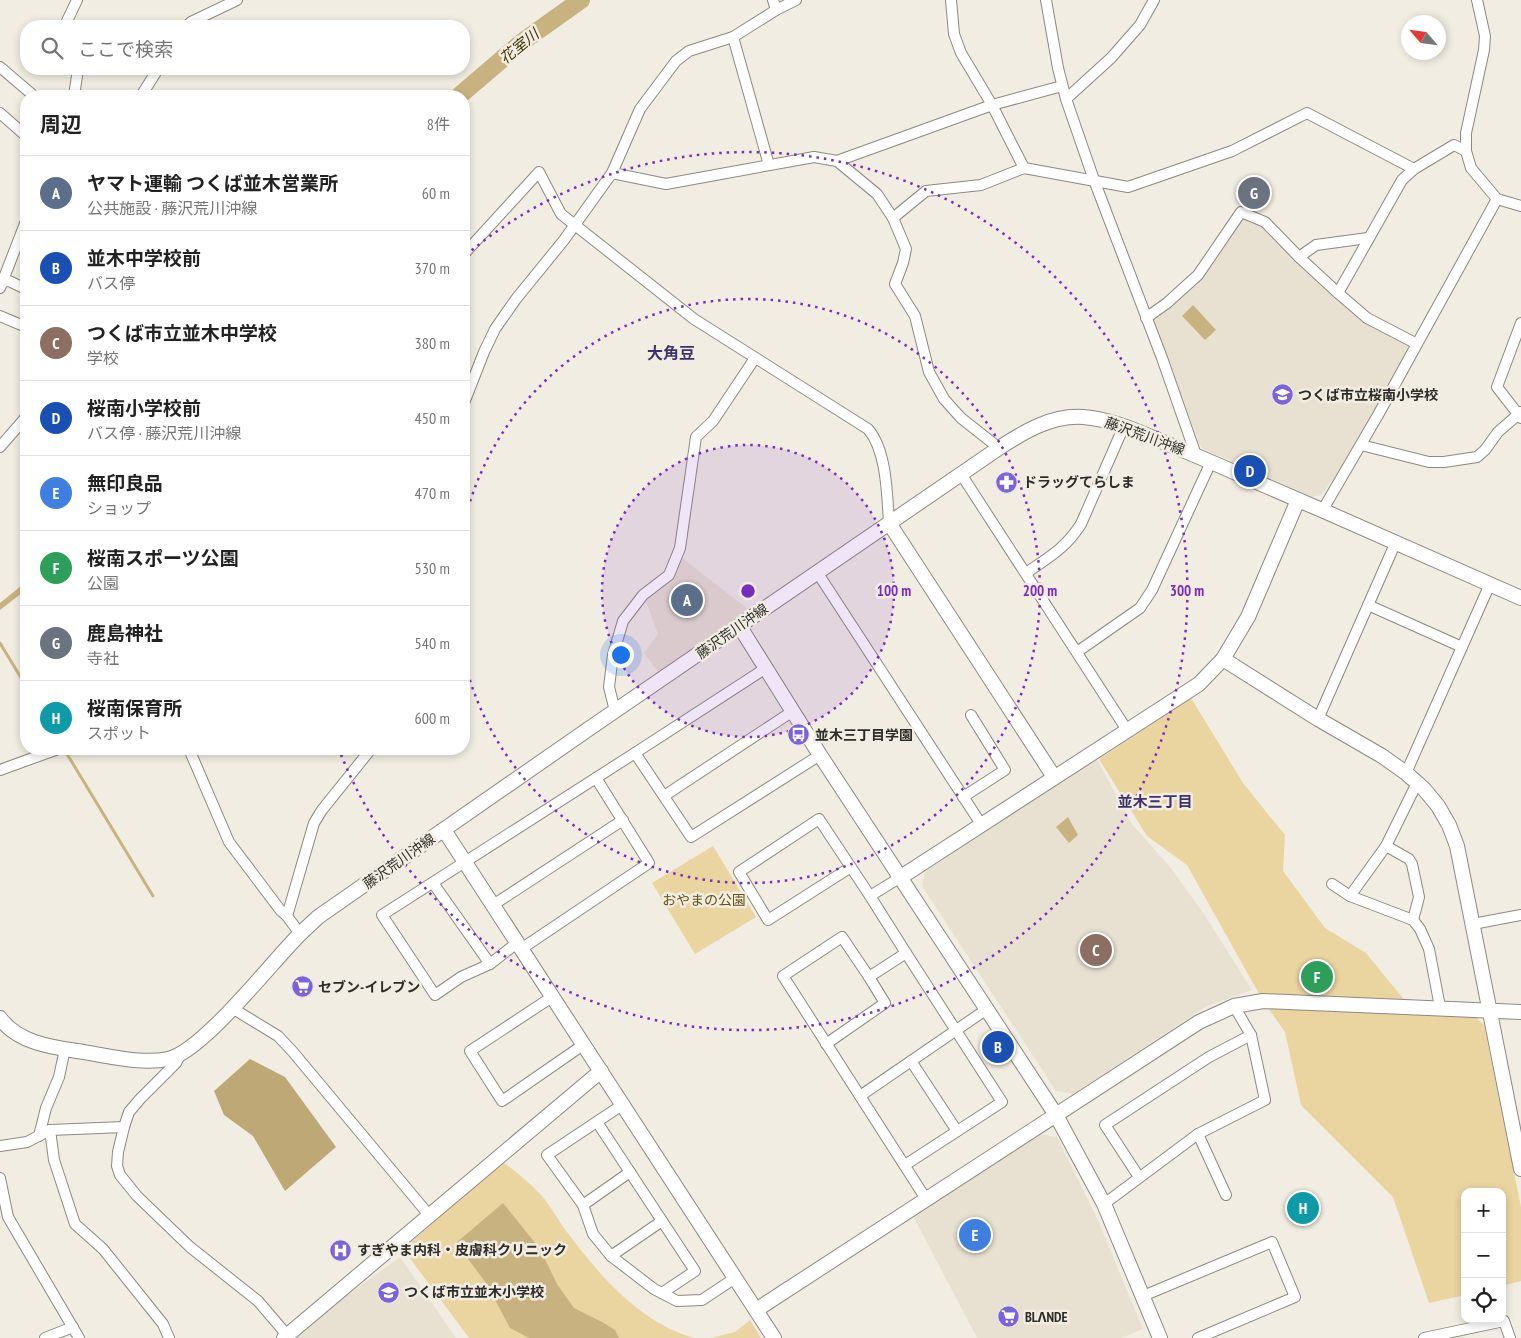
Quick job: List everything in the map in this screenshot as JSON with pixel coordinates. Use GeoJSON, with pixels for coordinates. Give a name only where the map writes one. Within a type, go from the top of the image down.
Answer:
{"type":"FeatureCollection","features":[{"type":"Feature","properties":{"kind":"street"},"geometry":{"type":"LineString","coordinates":[[68,20],[78,0]]}},
{"type":"Feature","properties":{"kind":"street"},"geometry":{"type":"LineString","coordinates":[[195,20],[237,0]]}},
{"type":"Feature","properties":{"kind":"street"},"geometry":{"type":"LineString","coordinates":[[470,388],[495,328],[612,173],[640,109],[676,61],[689,52],[733,37],[774,5],[796,0]]}},
{"type":"Feature","properties":{"kind":"street"},"geometry":{"type":"LineString","coordinates":[[950,0],[954,34],[961,53],[992,105],[1024,168]]}},
{"type":"Feature","properties":{"kind":"street"},"geometry":{"type":"LineString","coordinates":[[1046,0],[1066,99],[1196,455]]}},
{"type":"Feature","properties":{"kind":"street"},"geometry":{"type":"LineString","coordinates":[[1066,99],[1111,58],[1140,25],[1154,0]]}},
{"type":"Feature","properties":{"kind":"street"},"geometry":{"type":"LineString","coordinates":[[1478,0],[1485,43],[1466,133],[1466,152],[1471,168],[1497,199],[1521,206]]}},
{"type":"Feature","properties":{"kind":"street"},"geometry":{"type":"LineString","coordinates":[[733,37],[769,165]]}},
{"type":"Feature","properties":{"kind":"street"},"geometry":{"type":"LineString","coordinates":[[0,68],[27,90]]}},
{"type":"Feature","properties":{"kind":"street"},"geometry":{"type":"LineString","coordinates":[[75,90],[77,75]]}},
{"type":"Feature","properties":{"kind":"street"},"geometry":{"type":"LineString","coordinates":[[145,90],[154,75]]}},
{"type":"Feature","properties":{"kind":"street"},"geometry":{"type":"LineString","coordinates":[[612,173],[666,184],[814,157],[838,161],[992,105],[1062,86]]}},
{"type":"Feature","properties":{"kind":"street"},"geometry":{"type":"LineString","coordinates":[[893,218],[926,191],[981,185],[1024,168],[1128,187],[1232,151],[1307,113],[1414,169]]}},
{"type":"Feature","properties":{"kind":"street"},"geometry":{"type":"LineString","coordinates":[[1,116],[20,131]]}},
{"type":"Feature","properties":{"kind":"street"},"geometry":{"type":"LineString","coordinates":[[1338,293],[1402,180],[1414,169],[1454,145],[1466,152]]}},
{"type":"Feature","properties":{"kind":"street"},"geometry":{"type":"LineString","coordinates":[[838,161],[877,194],[893,218],[906,249],[895,284],[915,316],[929,372],[944,399],[961,418],[1000,448]]}},
{"type":"Feature","properties":{"kind":"street"},"geometry":{"type":"LineString","coordinates":[[470,247],[539,172],[561,214],[694,319],[857,420],[873,435],[882,456],[889,523],[1054,777]]}},
{"type":"Feature","properties":{"kind":"street"},"geometry":{"type":"LineString","coordinates":[[1322,511],[1497,199]]}},
{"type":"Feature","properties":{"kind":"street"},"geometry":{"type":"LineString","coordinates":[[1146,318],[1167,303],[1198,275],[1241,212],[1265,222],[1299,257],[1367,318],[1417,344]]}},
{"type":"Feature","properties":{"kind":"street"},"geometry":{"type":"LineString","coordinates":[[1,284],[20,236]]}},
{"type":"Feature","properties":{"kind":"street"},"geometry":{"type":"LineString","coordinates":[[1299,257],[1316,244],[1368,238]]}},
{"type":"Feature","properties":{"kind":"street"},"geometry":{"type":"LineString","coordinates":[[1,284],[9,282],[20,287]]}},
{"type":"Feature","properties":{"kind":"street"},"geometry":{"type":"LineString","coordinates":[[0,316],[20,324]]}},
{"type":"Feature","properties":{"kind":"street"},"geometry":{"type":"LineString","coordinates":[[1361,444],[1429,462],[1477,458],[1498,432],[1520,415],[1498,387],[1521,323]]}},
{"type":"Feature","properties":{"kind":"street"},"geometry":{"type":"LineString","coordinates":[[615,711],[609,687],[613,655],[623,621],[643,594],[669,575],[680,548],[696,438],[713,421],[755,358]]}},
{"type":"Feature","properties":{"kind":"street","name":"藤沢荒川沖線"},"geometry":{"type":"LineString","coordinates":[[0,1018],[6,1026],[6,1032],[34,1042],[65,1049],[149,1060],[169,1059],[180,1055],[194,1045],[232,1008],[300,934],[318,918],[817,572],[1022,433],[1040,424],[1059,419],[1082,417],[1099,419],[1124,426],[1196,455],[1521,598]]}},
{"type":"Feature","properties":{"kind":"street"},"geometry":{"type":"LineString","coordinates":[[0,447],[20,424]]}},
{"type":"Feature","properties":{"kind":"street"},"geometry":{"type":"LineString","coordinates":[[1026,573],[1062,548],[1074,535],[1081,524],[1124,426]]}},
{"type":"Feature","properties":{"kind":"street"},"geometry":{"type":"LineString","coordinates":[[1077,652],[1140,608],[1152,590],[1211,462]]}},
{"type":"Feature","properties":{"kind":"street"},"geometry":{"type":"LineString","coordinates":[[961,474],[1128,730]]}},
{"type":"Feature","properties":{"kind":"street"},"geometry":{"type":"LineString","coordinates":[[870,896],[1199,684],[1223,659],[1248,617],[1298,500]]}},
{"type":"Feature","properties":{"kind":"street"},"geometry":{"type":"LineString","coordinates":[[1318,719],[1396,544]]}},
{"type":"Feature","properties":{"kind":"street"},"geometry":{"type":"LineString","coordinates":[[817,572],[981,824]]}},
{"type":"Feature","properties":{"kind":"street"},"geometry":{"type":"LineString","coordinates":[[1406,773],[1490,584]]}},
{"type":"Feature","properties":{"kind":"street"},"geometry":{"type":"LineString","coordinates":[[1368,605],[1462,647]]}},
{"type":"Feature","properties":{"kind":"street"},"geometry":{"type":"LineString","coordinates":[[740,627],[820,755],[1056,1115],[1104,1204],[1160,1338]]}},
{"type":"Feature","properties":{"kind":"street"},"geometry":{"type":"LineString","coordinates":[[1223,659],[1318,719],[1382,756],[1424,789],[1438,806],[1457,846],[1520,1160]]}},
{"type":"Feature","properties":{"kind":"street"},"geometry":{"type":"LineString","coordinates":[[596,778],[650,863],[490,964],[461,977],[435,995],[382,915],[766,668]]}},
{"type":"Feature","properties":{"kind":"street"},"geometry":{"type":"LineString","coordinates":[[664,796],[793,711]]}},
{"type":"Feature","properties":{"kind":"street"},"geometry":{"type":"LineString","coordinates":[[963,797],[1005,770],[971,715]]}},
{"type":"Feature","properties":{"kind":"street"},"geometry":{"type":"LineString","coordinates":[[635,753],[691,837],[820,755]]}},
{"type":"Feature","properties":{"kind":"street"},"geometry":{"type":"LineString","coordinates":[[0,770],[41,755]]}},
{"type":"Feature","properties":{"kind":"street"},"geometry":{"type":"LineString","coordinates":[[192,755],[230,842],[281,912],[287,916],[300,934]]}},
{"type":"Feature","properties":{"kind":"street"},"geometry":{"type":"LineString","coordinates":[[287,916],[314,823],[322,810],[366,755]]}},
{"type":"Feature","properties":{"kind":"street"},"geometry":{"type":"LineString","coordinates":[[1350,896],[1386,846],[1417,783]]}},
{"type":"Feature","properties":{"kind":"street"},"geometry":{"type":"LineString","coordinates":[[851,866],[768,920],[738,872],[819,819],[851,866],[1002,1102],[905,1165]]}},
{"type":"Feature","properties":{"kind":"street"},"geometry":{"type":"LineString","coordinates":[[493,906],[623,820]]}},
{"type":"Feature","properties":{"kind":"street"},"geometry":{"type":"LineString","coordinates":[[444,830],[774,1338]]}},
{"type":"Feature","properties":{"kind":"street"},"geometry":{"type":"LineString","coordinates":[[1386,846],[1409,859],[1412,864],[1419,897],[1413,920]]}},
{"type":"Feature","properties":{"kind":"street"},"geometry":{"type":"LineString","coordinates":[[433,882],[490,964]]}},
{"type":"Feature","properties":{"kind":"street"},"geometry":{"type":"LineString","coordinates":[[1332,884],[1350,896],[1413,920],[1420,929],[1429,949],[1440,1007]]}},
{"type":"Feature","properties":{"kind":"street"},"geometry":{"type":"LineString","coordinates":[[1473,924],[1521,915]]}},
{"type":"Feature","properties":{"kind":"street"},"geometry":{"type":"LineString","coordinates":[[826,1044],[885,1004],[842,937],[783,976],[826,1044],[905,1165],[926,1199]]}},
{"type":"Feature","properties":{"kind":"street"},"geometry":{"type":"LineString","coordinates":[[869,977],[906,953]]}},
{"type":"Feature","properties":{"kind":"street"},"geometry":{"type":"LineString","coordinates":[[552,997],[470,1050],[502,1100],[583,1045]]}},
{"type":"Feature","properties":{"kind":"street"},"geometry":{"type":"LineString","coordinates":[[756,1310],[1199,1022],[1234,1006],[1263,1001],[1440,1007],[1521,1012]]}},
{"type":"Feature","properties":{"kind":"street"},"geometry":{"type":"LineString","coordinates":[[1104,1204],[1198,1134],[1265,1100],[1251,1035],[1234,1006]]}},
{"type":"Feature","properties":{"kind":"street"},"geometry":{"type":"LineString","coordinates":[[232,1008],[278,1036],[430,1215]]}},
{"type":"Feature","properties":{"kind":"street"},"geometry":{"type":"LineString","coordinates":[[860,1096],[987,1009]]}},
{"type":"Feature","properties":{"kind":"street"},"geometry":{"type":"LineString","coordinates":[[1139,1178],[1105,1125],[1209,1057],[1251,1035]]}},
{"type":"Feature","properties":{"kind":"street"},"geometry":{"type":"LineString","coordinates":[[40,1136],[46,1108],[59,1077],[65,1049]]}},
{"type":"Feature","properties":{"kind":"street"},"geometry":{"type":"LineString","coordinates":[[180,1055],[176,1063],[140,1099],[130,1112],[118,1152],[117,1166],[120,1175],[137,1196],[190,1247],[258,1301],[286,1337],[601,1071]]}},
{"type":"Feature","properties":{"kind":"street"},"geometry":{"type":"LineString","coordinates":[[911,1061],[957,1131]]}},
{"type":"Feature","properties":{"kind":"street"},"geometry":{"type":"LineString","coordinates":[[622,1105],[547,1155],[583,1205],[593,1234],[611,1256],[662,1293],[677,1301],[702,1300],[735,1278]]}},
{"type":"Feature","properties":{"kind":"street"},"geometry":{"type":"LineString","coordinates":[[597,1122],[695,1271],[662,1293]]}},
{"type":"Feature","properties":{"kind":"street"},"geometry":{"type":"LineString","coordinates":[[0,1146],[27,1142],[50,1130],[124,1127]]}},
{"type":"Feature","properties":{"kind":"street"},"geometry":{"type":"LineString","coordinates":[[50,1130],[54,1160],[75,1224],[110,1256],[163,1324],[169,1338]]}},
{"type":"Feature","properties":{"kind":"street"},"geometry":{"type":"LineString","coordinates":[[1198,1134],[1226,1195]]}},
{"type":"Feature","properties":{"kind":"street"},"geometry":{"type":"LineString","coordinates":[[583,1205],[630,1172]]}},
{"type":"Feature","properties":{"kind":"street"},"geometry":{"type":"LineString","coordinates":[[0,1178],[8,1216],[79,1338]]}},
{"type":"Feature","properties":{"kind":"street"},"geometry":{"type":"LineString","coordinates":[[611,1256],[662,1221]]}},
{"type":"Feature","properties":{"kind":"street"},"geometry":{"type":"LineString","coordinates":[[1144,1296],[1272,1242],[1295,1297],[1198,1338]]}},
{"type":"Feature","properties":{"kind":"street"},"geometry":{"type":"LineString","coordinates":[[1424,1338],[1504,1321],[1510,1338]]}},
{"type":"Feature","properties":{"kind":"street"},"geometry":{"type":"LineString","coordinates":[[45,1338],[73,1327]]}},
{"type":"Feature","properties":{"kind":"shaded area","name":"つくば市立桜南小学校"},"geometry":{"type":"Polygon","coordinates":[[[1245,216],[1264,225],[1327,288],[1410,343],[1411,347],[1344,466],[1321,495],[1312,497],[1203,449],[1199,443],[1153,319],[1157,313],[1175,300],[1240,218],[1245,216]]]}},
{"type":"Feature","properties":{"kind":"shaded area"},"geometry":{"type":"Polygon","coordinates":[[[1193,305],[1216,330],[1205,340],[1182,316],[1193,305]]]}},
{"type":"Feature","properties":{"kind":"shaded area"},"geometry":{"type":"Polygon","coordinates":[[[681,557],[749,610],[659,673],[644,653],[658,634],[645,599],[681,557]]]}},
{"type":"Feature","properties":{"kind":"shaded area"},"geometry":{"type":"Polygon","coordinates":[[[20,587],[20,595],[0,610],[0,603],[20,587]]]}},
{"type":"Feature","properties":{"kind":"shaded area"},"geometry":{"type":"Polygon","coordinates":[[[1096,758],[1132,824],[1170,867],[1202,911],[1252,990],[1205,1007],[1073,1094],[1056,1091],[922,886],[925,872],[1096,758]]]}},
{"type":"Feature","properties":{"kind":"shaded area"},"geometry":{"type":"Polygon","coordinates":[[[1068,817],[1078,835],[1069,843],[1056,827],[1068,817]]]}},
{"type":"Feature","properties":{"kind":"shaded area"},"geometry":{"type":"Polygon","coordinates":[[[250,1059],[285,1077],[336,1147],[285,1191],[253,1136],[224,1115],[214,1091],[250,1059]]]}},
{"type":"Feature","properties":{"kind":"shaded area"},"geometry":{"type":"Polygon","coordinates":[[[1037,1134],[1057,1137],[1097,1218],[1143,1329],[1121,1338],[977,1338],[912,1214],[1037,1134]]]}},
{"type":"Feature","properties":{"kind":"shaded area"},"geometry":{"type":"Polygon","coordinates":[[[503,1203],[540,1249],[557,1284],[574,1308],[615,1330],[619,1338],[529,1338],[510,1328],[486,1283],[456,1243],[503,1203]]]}},
{"type":"Feature","properties":{"kind":"shaded area","name":"つくば市立並木小学校"},"geometry":{"type":"Polygon","coordinates":[[[400,1257],[456,1338],[297,1338],[304,1327],[400,1257]]]}},
{"type":"Feature","properties":{"kind":"green space"},"geometry":{"type":"Polygon","coordinates":[[[1191,698],[1243,783],[1285,835],[1283,871],[1325,928],[1366,953],[1415,1013],[1471,1013],[1484,1025],[1521,1207],[1521,1281],[1506,1285],[1506,1188],[1461,1188],[1461,1296],[1429,1303],[1393,1197],[1301,1105],[1285,1032],[1263,1001],[1187,865],[1147,836],[1099,759],[1191,698]]]}},
{"type":"Feature","properties":{"kind":"green space","name":"おやまの公園"},"geometry":{"type":"Polygon","coordinates":[[[713,846],[756,917],[695,954],[652,883],[713,846]]]}},
{"type":"Feature","properties":{"kind":"green space"},"geometry":{"type":"Polygon","coordinates":[[[503,1162],[541,1195],[579,1248],[622,1296],[656,1321],[674,1331],[694,1338],[469,1338],[403,1249],[503,1162]]]}},
{"type":"Feature","properties":{"kind":"green space"},"geometry":{"type":"Polygon","coordinates":[[[750,1320],[761,1338],[711,1338],[735,1332],[750,1320]]]}},
{"type":"Feature","properties":{"kind":"waterway","name":"花室川"},"geometry":{"type":"LineString","coordinates":[[466,90],[522,42],[581,0]]}},
{"type":"Feature","properties":{"kind":"waterway"},"geometry":{"type":"LineString","coordinates":[[0,643],[20,676]]}},
{"type":"Feature","properties":{"kind":"waterway"},"geometry":{"type":"LineString","coordinates":[[68,755],[153,896]]}},
{"type":"Feature","properties":{"kind":"place","name":"鹿島神社"},"geometry":{"type":"Point","coordinates":[1254,193]}},
{"type":"Feature","properties":{"kind":"place","name":"つくば市立桜南小学校"},"geometry":{"type":"Point","coordinates":[1282,395]}},
{"type":"Feature","properties":{"kind":"place","name":"桜南小学校前"},"geometry":{"type":"Point","coordinates":[1250,471]}},
{"type":"Feature","properties":{"kind":"place","name":"ドラッグてらしま"},"geometry":{"type":"Point","coordinates":[1007,482]}},
{"type":"Feature","properties":{"kind":"place","name":"ヤマト運輸 つくば並木営業所"},"geometry":{"type":"Point","coordinates":[687,600]}},
{"type":"Feature","properties":{"kind":"place","name":"並木三丁目学園"},"geometry":{"type":"Point","coordinates":[799,735]}},
{"type":"Feature","properties":{"kind":"place","name":"つくば市立並木中学校"},"geometry":{"type":"Point","coordinates":[1096,950]}},
{"type":"Feature","properties":{"kind":"place","name":"桜南スポーツ公園"},"geometry":{"type":"Point","coordinates":[1317,977]}},
{"type":"Feature","properties":{"kind":"place","name":"セブン-イレブン"},"geometry":{"type":"Point","coordinates":[302,987]}},
{"type":"Feature","properties":{"kind":"place","name":"並木中学校前"},"geometry":{"type":"Point","coordinates":[998,1047]}},
{"type":"Feature","properties":{"kind":"place","name":"桜南保育所"},"geometry":{"type":"Point","coordinates":[1303,1208]}},
{"type":"Feature","properties":{"kind":"place","name":"無印良品"},"geometry":{"type":"Point","coordinates":[975,1235]}},
{"type":"Feature","properties":{"kind":"place","name":"すぎやま内科・皮膚科クリニック"},"geometry":{"type":"Point","coordinates":[341,1250]}},
{"type":"Feature","properties":{"kind":"place","name":"つくば市立並木小学校"},"geometry":{"type":"Point","coordinates":[388,1292]}},
{"type":"Feature","properties":{"kind":"place","name":"BLΛNDE"},"geometry":{"type":"Point","coordinates":[1009,1317]}},
{"type":"Feature","properties":{"kind":"district","name":"大角豆"},"geometry":{"type":"Point","coordinates":[671,353]}},
{"type":"Feature","properties":{"kind":"district","name":"並木三丁目"},"geometry":{"type":"Point","coordinates":[1155,801]}}]}
